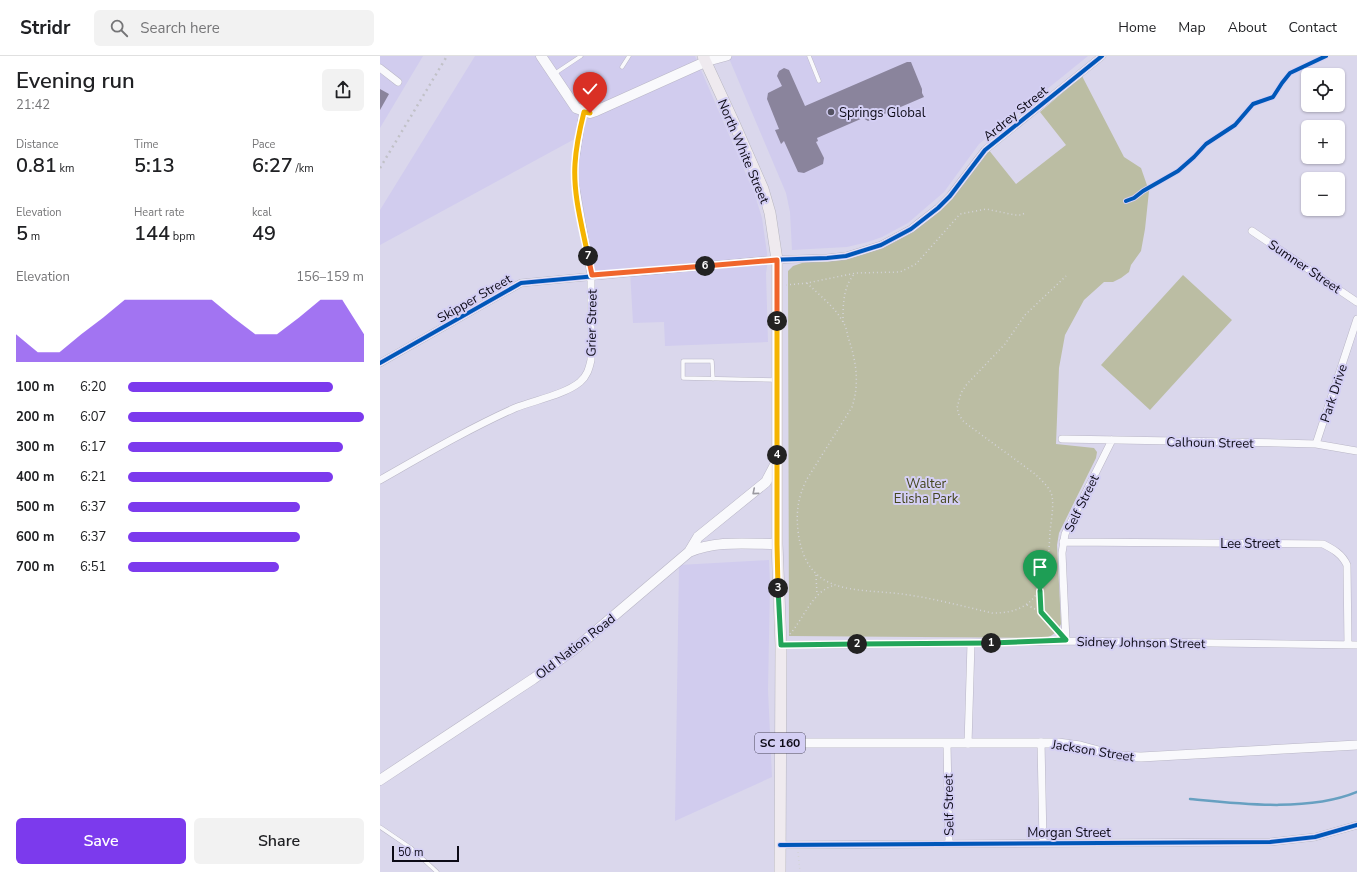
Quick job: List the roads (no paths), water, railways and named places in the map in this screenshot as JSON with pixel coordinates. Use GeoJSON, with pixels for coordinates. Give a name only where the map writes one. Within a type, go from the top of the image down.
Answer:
{"type":"FeatureCollection","features":[{"type":"Feature","properties":{"kind":"main road"},"geometry":{"type":"LineString","coordinates":[[541,56],[573,104],[584,112],[590,113],[704,59]]}},
{"type":"Feature","properties":{"kind":"main road","name":"North White Street"},"geometry":{"type":"LineString","coordinates":[[704,59],[763,189],[772,219],[777,260],[777,544],[781,645],[780,872]]}},
{"type":"Feature","properties":{"kind":"main road"},"geometry":{"type":"LineString","coordinates":[[689,552],[698,537],[766,482],[777,461]]}},
{"type":"Feature","properties":{"kind":"main road","name":"Old Nation Road"},"geometry":{"type":"LineString","coordinates":[[380,780],[533,679],[576,648],[689,552],[700,547],[714,545],[777,544]]}},
{"type":"Feature","properties":{"kind":"street"},"geometry":{"type":"LineString","coordinates":[[704,59],[727,56]]}},
{"type":"Feature","properties":{"kind":"street","name":"Ardrey Street"},"geometry":{"type":"LineString","coordinates":[[777,260],[846,256],[881,245],[911,229],[950,196],[981,154],[998,138],[1102,56]]}},
{"type":"Feature","properties":{"kind":"street"},"geometry":{"type":"LineString","coordinates":[[380,68],[398,82]]}},
{"type":"Feature","properties":{"kind":"street","name":"Grier Street"},"geometry":{"type":"LineString","coordinates":[[380,480],[467,431],[516,408],[568,389],[580,382],[588,374],[590,360],[592,275],[575,183],[575,163],[584,112]]}},
{"type":"Feature","properties":{"kind":"street","name":"Sumner Street"},"geometry":{"type":"LineString","coordinates":[[1252,231],[1357,302]]}},
{"type":"Feature","properties":{"kind":"street","name":"Skipper Street"},"geometry":{"type":"LineString","coordinates":[[380,363],[521,283],[592,275],[777,260]]}},
{"type":"Feature","properties":{"kind":"street","name":"Park Drive"},"geometry":{"type":"LineString","coordinates":[[1316,444],[1357,319]]}},
{"type":"Feature","properties":{"kind":"street","name":"Calhoun Street"},"geometry":{"type":"LineString","coordinates":[[1062,439],[1316,444],[1357,451]]}},
{"type":"Feature","properties":{"kind":"street","name":"Self Street"},"geometry":{"type":"LineString","coordinates":[[1066,640],[1062,552],[1064,542],[1066,534],[1112,440]]}},
{"type":"Feature","properties":{"kind":"street","name":"Lee Street"},"geometry":{"type":"LineString","coordinates":[[1064,542],[1323,544],[1344,558],[1347,565],[1348,645]]}},
{"type":"Feature","properties":{"kind":"street","name":"Sidney Johnson Street"},"geometry":{"type":"LineString","coordinates":[[781,645],[971,643],[1066,640],[1357,645]]}},
{"type":"Feature","properties":{"kind":"street"},"geometry":{"type":"LineString","coordinates":[[968,744],[971,643]]}},
{"type":"Feature","properties":{"kind":"street"},"geometry":{"type":"LineString","coordinates":[[1041,742],[1043,842]]}},
{"type":"Feature","properties":{"kind":"street","name":"Jackson Street"},"geometry":{"type":"LineString","coordinates":[[780,744],[968,744],[1041,742],[1080,746],[1117,756],[1141,757],[1357,745]]}},
{"type":"Feature","properties":{"kind":"street","name":"Self Street"},"geometry":{"type":"LineString","coordinates":[[947,744],[949,843]]}},
{"type":"Feature","properties":{"kind":"street","name":"Morgan Street"},"geometry":{"type":"LineString","coordinates":[[780,845],[1043,842],[1270,842],[1315,837],[1357,825]]}},
{"type":"Feature","properties":{"kind":"lane"},"geometry":{"type":"LineString","coordinates":[[553,75],[580,56]]}},
{"type":"Feature","properties":{"kind":"lane"},"geometry":{"type":"LineString","coordinates":[[622,67],[629,56]]}},
{"type":"Feature","properties":{"kind":"lane"},"geometry":{"type":"LineString","coordinates":[[809,56],[819,81]]}},
{"type":"Feature","properties":{"kind":"lane"},"geometry":{"type":"LineString","coordinates":[[713,379],[712,361],[683,361],[683,378],[713,379],[777,380]]}},
{"type":"Feature","properties":{"kind":"lane"},"geometry":{"type":"LineString","coordinates":[[380,827],[411,848],[436,872]]}},
{"type":"Feature","properties":{"kind":"waterway"},"geometry":{"type":"LineString","coordinates":[[1190,799],[1275,805],[1318,802],[1357,792]]}},
{"type":"Feature","properties":{"kind":"railway"},"geometry":{"type":"LineString","coordinates":[[380,168],[447,56]]}},
{"type":"Feature","properties":{"kind":"place","name":"Springs Global"},"geometry":{"type":"Point","coordinates":[831,112]}},
{"type":"Feature","properties":{"kind":"park label","name":"Walter Elisha Park"},"geometry":{"type":"Point","coordinates":[926,490]}}]}
